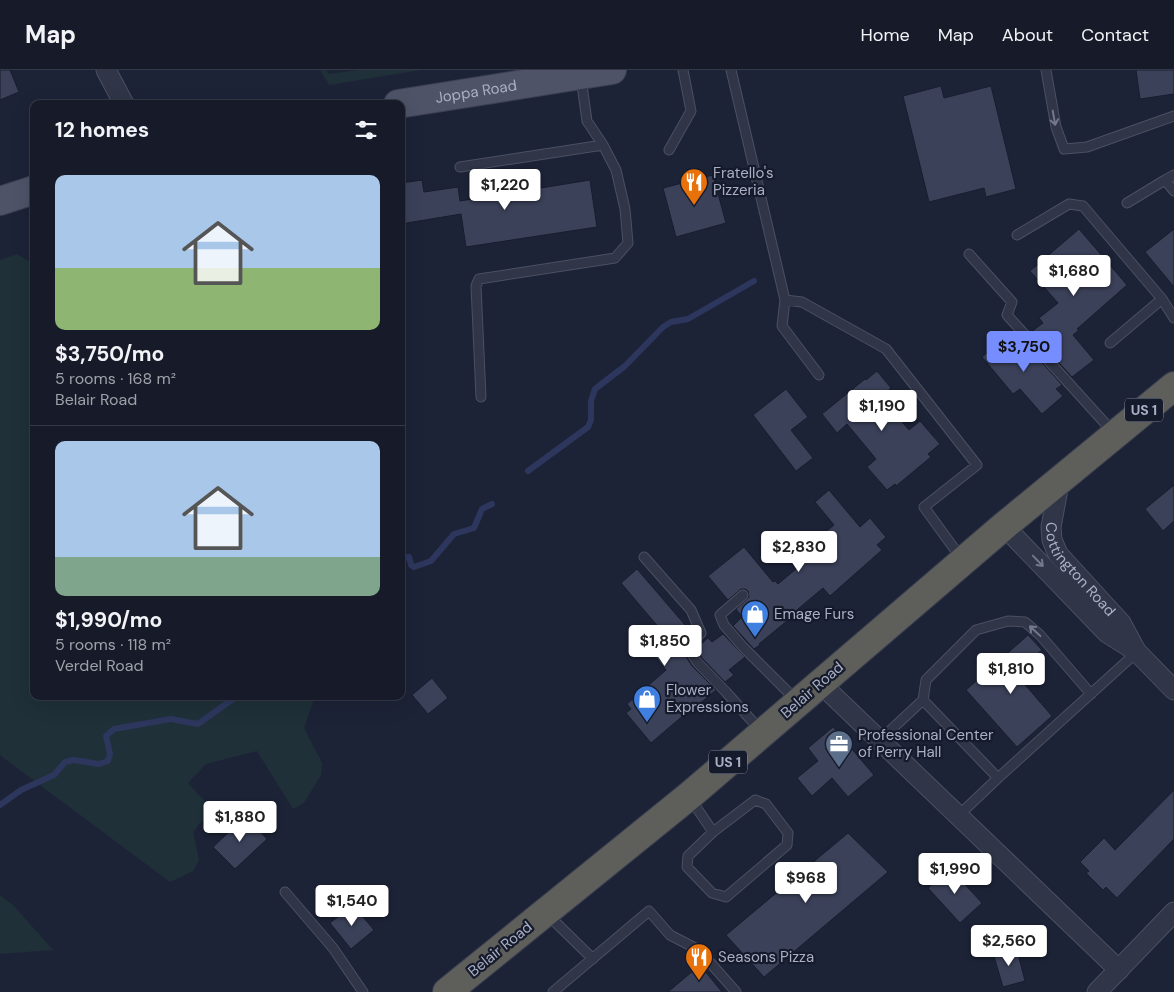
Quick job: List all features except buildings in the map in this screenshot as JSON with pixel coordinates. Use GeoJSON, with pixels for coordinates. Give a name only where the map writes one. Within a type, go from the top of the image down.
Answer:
{"type":"FeatureCollection","features":[{"type":"Feature","properties":{"kind":"highway","name":"Belair Road"},"geometry":{"type":"LineString","coordinates":[[447,992],[689,796],[1060,478],[1174,386]]}},
{"type":"Feature","properties":{"kind":"main road","name":"Joppa Road"},"geometry":{"type":"LineString","coordinates":[[405,103],[612,70]]}},
{"type":"Feature","properties":{"kind":"main road"},"geometry":{"type":"LineString","coordinates":[[0,201],[30,191]]}},
{"type":"Feature","properties":{"kind":"street"},"geometry":{"type":"LineString","coordinates":[[106,70],[122,100]]}},
{"type":"Feature","properties":{"kind":"street","name":"Cottington Road"},"geometry":{"type":"LineString","coordinates":[[1060,478],[1051,526],[1052,540],[1058,554],[1121,622],[1137,652]]}},
{"type":"Feature","properties":{"kind":"street","name":"Cottington Road"},"geometry":{"type":"LineString","coordinates":[[1004,526],[1107,632],[1137,652],[1174,690]]}},
{"type":"Feature","properties":{"kind":"street"},"geometry":{"type":"LineString","coordinates":[[820,683],[1119,970]]}},
{"type":"Feature","properties":{"kind":"street"},"geometry":{"type":"LineString","coordinates":[[1097,992],[1174,912]]}},
{"type":"Feature","properties":{"kind":"lane"},"geometry":{"type":"LineString","coordinates":[[669,150],[691,111],[683,70]]}},
{"type":"Feature","properties":{"kind":"lane"},"geometry":{"type":"LineString","coordinates":[[731,70],[785,300],[782,326],[819,375]]}},
{"type":"Feature","properties":{"kind":"lane"},"geometry":{"type":"LineString","coordinates":[[1046,70],[1056,127],[1064,149],[1087,147],[1174,116]]}},
{"type":"Feature","properties":{"kind":"lane"},"geometry":{"type":"LineString","coordinates":[[481,397],[476,286],[479,279],[615,258],[628,243],[625,209],[616,170],[587,121],[580,75]]}},
{"type":"Feature","properties":{"kind":"lane"},"geometry":{"type":"LineString","coordinates":[[460,167],[602,145]]}},
{"type":"Feature","properties":{"kind":"lane"},"geometry":{"type":"LineString","coordinates":[[1127,203],[1174,174]]}},
{"type":"Feature","properties":{"kind":"lane"},"geometry":{"type":"LineString","coordinates":[[1166,180],[1174,191]]}},
{"type":"Feature","properties":{"kind":"lane"},"geometry":{"type":"LineString","coordinates":[[1017,235],[1068,204],[1083,206],[1162,299],[1174,318]]}},
{"type":"Feature","properties":{"kind":"lane"},"geometry":{"type":"LineString","coordinates":[[970,254],[1012,302],[1007,315],[1115,434]]}},
{"type":"Feature","properties":{"kind":"lane"},"geometry":{"type":"LineString","coordinates":[[1110,344],[1162,299]]}},
{"type":"Feature","properties":{"kind":"lane"},"geometry":{"type":"LineString","coordinates":[[785,300],[802,302],[886,349],[977,465],[924,508],[963,561]]}},
{"type":"Feature","properties":{"kind":"lane"},"geometry":{"type":"LineString","coordinates":[[644,558],[691,610],[701,633],[691,643],[691,652],[697,662],[763,733]]}},
{"type":"Feature","properties":{"kind":"lane"},"geometry":{"type":"LineString","coordinates":[[743,595],[720,614],[724,625],[743,647],[798,702]]}},
{"type":"Feature","properties":{"kind":"lane"},"geometry":{"type":"LineString","coordinates":[[880,740],[922,700],[926,680],[976,630],[1008,621],[1025,622],[1040,635],[1091,694]]}},
{"type":"Feature","properties":{"kind":"lane"},"geometry":{"type":"LineString","coordinates":[[958,816],[1137,652]]}},
{"type":"Feature","properties":{"kind":"lane"},"geometry":{"type":"LineString","coordinates":[[922,700],[998,778]]}},
{"type":"Feature","properties":{"kind":"lane"},"geometry":{"type":"LineString","coordinates":[[689,796],[713,832]]}},
{"type":"Feature","properties":{"kind":"lane"},"geometry":{"type":"LineString","coordinates":[[755,800],[766,804],[788,833],[788,845],[726,897],[712,893],[687,867],[688,856],[713,832],[755,800]]}},
{"type":"Feature","properties":{"kind":"lane"},"geometry":{"type":"LineString","coordinates":[[285,892],[332,948],[363,992]]}},
{"type":"Feature","properties":{"kind":"lane"},"geometry":{"type":"LineString","coordinates":[[553,992],[649,911],[670,935],[699,950],[736,992]]}},
{"type":"Feature","properties":{"kind":"lane"},"geometry":{"type":"LineString","coordinates":[[545,912],[592,959]]}},
{"type":"Feature","properties":{"kind":"shaded area"},"geometry":{"type":"Polygon","coordinates":[[[320,70],[326,70],[329,74],[358,70],[421,70],[329,85],[320,70]]]}},
{"type":"Feature","properties":{"kind":"shaded area"},"geometry":{"type":"Polygon","coordinates":[[[17,254],[30,262],[30,700],[314,700],[304,728],[322,763],[321,775],[304,803],[293,809],[257,751],[206,764],[188,783],[212,809],[193,832],[199,860],[193,871],[170,882],[0,754],[0,260],[17,254]]]}},
{"type":"Feature","properties":{"kind":"shaded area"},"geometry":{"type":"Polygon","coordinates":[[[0,895],[14,906],[53,950],[0,954],[0,895]]]}},
{"type":"Feature","properties":{"kind":"waterway"},"geometry":{"type":"LineString","coordinates":[[528,471],[588,427],[591,420],[591,401],[595,389],[625,366],[663,327],[671,322],[688,319],[754,281]]}},
{"type":"Feature","properties":{"kind":"waterway"},"geometry":{"type":"LineString","coordinates":[[405,558],[409,557],[411,565],[414,567],[431,561],[454,534],[474,528],[482,509],[492,504]]}},
{"type":"Feature","properties":{"kind":"waterway"},"geometry":{"type":"LineString","coordinates":[[0,805],[21,790],[54,775],[65,762],[74,760],[99,764],[108,761],[110,754],[106,736],[114,729],[171,719],[198,724],[232,700]]}},
{"type":"Feature","properties":{"kind":"place","name":"Fratello's Pizzeria"},"geometry":{"type":"Point","coordinates":[694,206]}},
{"type":"Feature","properties":{"kind":"place","name":"Emage Furs"},"geometry":{"type":"Point","coordinates":[755,638]}},
{"type":"Feature","properties":{"kind":"place","name":"Flower Expressions"},"geometry":{"type":"Point","coordinates":[647,723]}},
{"type":"Feature","properties":{"kind":"place","name":"Professional Center of Perry Hall"},"geometry":{"type":"Point","coordinates":[839,768]}},
{"type":"Feature","properties":{"kind":"place","name":"Seasons Pizza"},"geometry":{"type":"Point","coordinates":[699,981]}}]}
